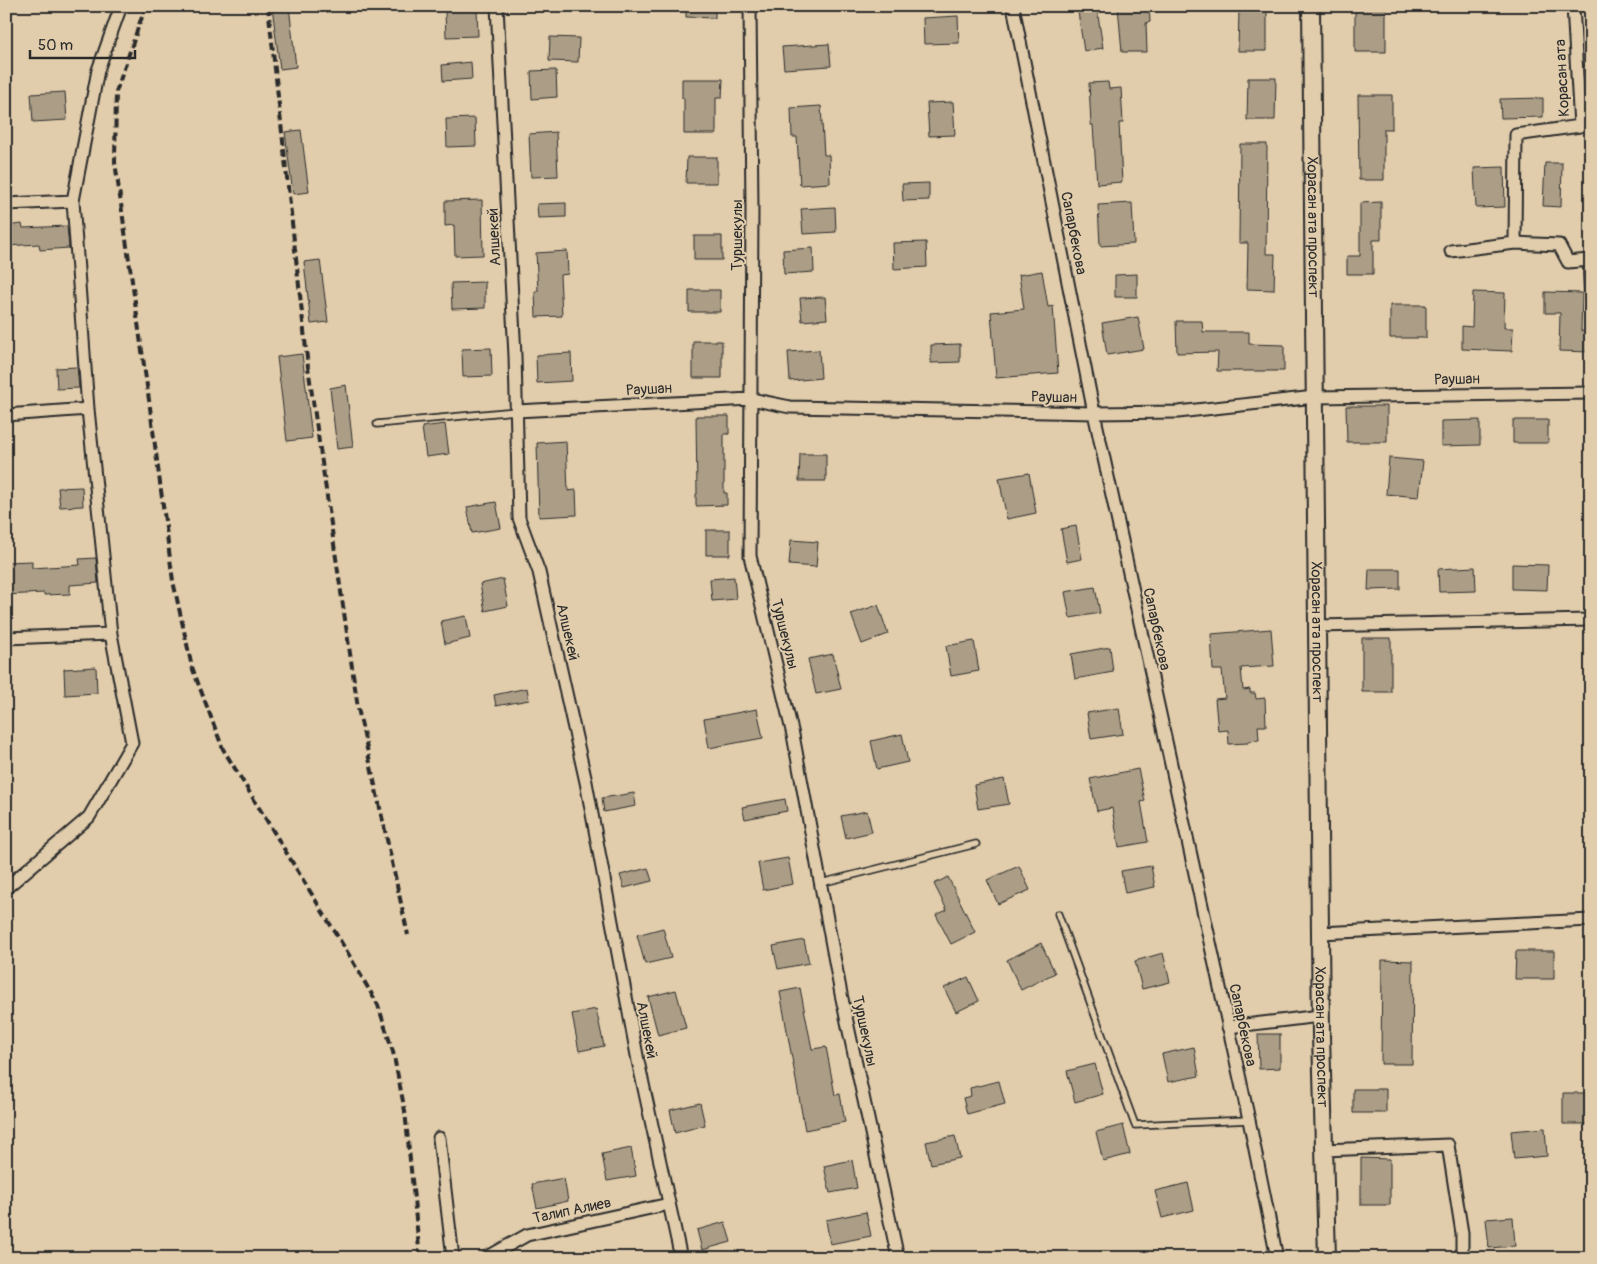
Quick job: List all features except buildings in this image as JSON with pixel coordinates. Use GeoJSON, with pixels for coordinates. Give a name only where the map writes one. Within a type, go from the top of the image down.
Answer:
{"type":"FeatureCollection","features":[{"type":"Feature","properties":{"kind":"main road","name":"Хорасан ата проспект"},"geometry":{"type":"LineString","coordinates":[[1311,6],[1320,1016],[1327,1258]]}},
{"type":"Feature","properties":{"kind":"street"},"geometry":{"type":"LineString","coordinates":[[6,888],[89,817],[132,744],[111,634],[88,409],[72,201],[98,70],[121,6]]}},
{"type":"Feature","properties":{"kind":"street","name":"Алшекей"},"geometry":{"type":"LineString","coordinates":[[498,6],[519,518],[539,572],[586,782],[638,1061],[681,1258]]}},
{"type":"Feature","properties":{"kind":"street","name":"Туршекулы"},"geometry":{"type":"LineString","coordinates":[[750,6],[752,199],[750,556],[793,735],[841,994],[898,1258]]}},
{"type":"Feature","properties":{"kind":"street","name":"Сапарбекова"},"geometry":{"type":"LineString","coordinates":[[1013,6],[1094,413],[1249,1120],[1277,1258]]}},
{"type":"Feature","properties":{"kind":"street","name":"Корасан ата"},"geometry":{"type":"LineString","coordinates":[[1515,243],[1516,135],[1580,126],[1573,6]]}},
{"type":"Feature","properties":{"kind":"street"},"geometry":{"type":"LineString","coordinates":[[6,204],[72,201]]}},
{"type":"Feature","properties":{"kind":"street"},"geometry":{"type":"LineString","coordinates":[[1451,251],[1515,243],[1559,245],[1568,262],[1589,260],[1591,298]]}},
{"type":"Feature","properties":{"kind":"street","name":"Раушан"},"geometry":{"type":"LineString","coordinates":[[516,411],[751,399],[790,407],[1094,413],[1178,412],[1315,397],[1591,393]]}},
{"type":"Feature","properties":{"kind":"street"},"geometry":{"type":"LineString","coordinates":[[6,415],[88,409]]}},
{"type":"Feature","properties":{"kind":"street"},"geometry":{"type":"LineString","coordinates":[[1317,626],[1591,620]]}},
{"type":"Feature","properties":{"kind":"street"},"geometry":{"type":"LineString","coordinates":[[6,638],[111,634]]}},
{"type":"Feature","properties":{"kind":"street"},"geometry":{"type":"LineString","coordinates":[[1320,933],[1591,920]]}},
{"type":"Feature","properties":{"kind":"street"},"geometry":{"type":"LineString","coordinates":[[1228,1026],[1320,1016]]}},
{"type":"Feature","properties":{"kind":"street"},"geometry":{"type":"LineString","coordinates":[[439,1138],[453,1258]]}},
{"type":"Feature","properties":{"kind":"street"},"geometry":{"type":"LineString","coordinates":[[1324,1150],[1448,1145],[1462,1233],[1462,1258]]}},
{"type":"Feature","properties":{"kind":"street","name":"Талип Алиев"},"geometry":{"type":"LineString","coordinates":[[486,1258],[527,1235],[669,1204]]}},
{"type":"Feature","properties":{"kind":"lane"},"geometry":{"type":"LineString","coordinates":[[377,424],[516,411]]}},
{"type":"Feature","properties":{"kind":"lane"},"geometry":{"type":"LineString","coordinates":[[821,883],[976,844]]}},
{"type":"Feature","properties":{"kind":"lane"},"geometry":{"type":"LineString","coordinates":[[1058,914],[1136,1124],[1249,1120]]}},
{"type":"Feature","properties":{"kind":"railway"},"geometry":{"type":"LineString","coordinates":[[147,6],[116,92],[115,162],[173,581],[192,667],[223,749],[378,1005],[393,1052],[405,1111],[420,1258]]}},
{"type":"Feature","properties":{"kind":"railway"},"geometry":{"type":"LineString","coordinates":[[268,6],[308,367],[358,708],[408,935]]}}]}
